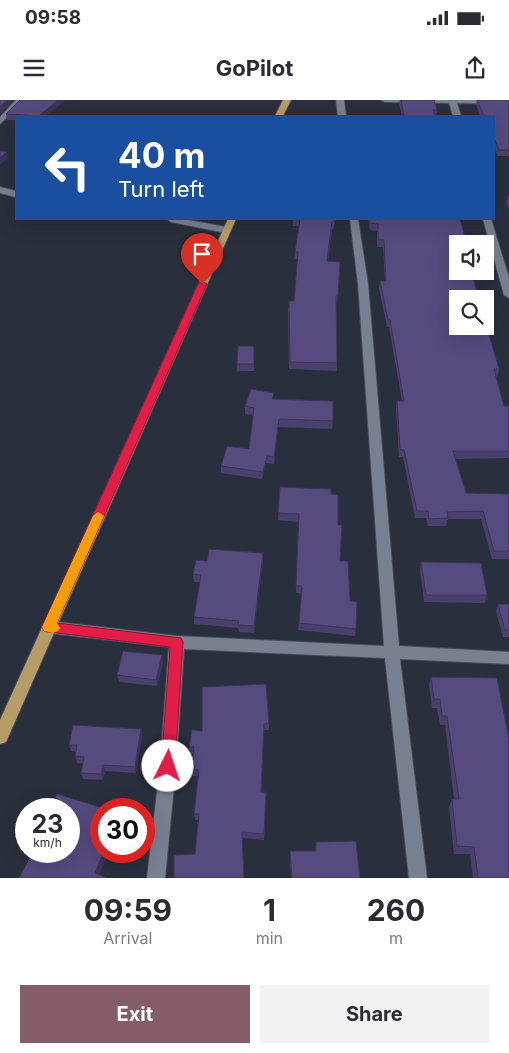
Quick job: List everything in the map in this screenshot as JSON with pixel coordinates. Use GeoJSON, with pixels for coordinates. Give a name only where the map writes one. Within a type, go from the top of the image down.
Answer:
{"type":"FeatureCollection","features":[{"type":"Feature","properties":{"kind":"main road"},"geometry":{"type":"LineString","coordinates":[[279,115],[286,100]]}},
{"type":"Feature","properties":{"kind":"main road"},"geometry":{"type":"LineString","coordinates":[[0,737],[229,224]]}},
{"type":"Feature","properties":{"kind":"street"},"geometry":{"type":"LineString","coordinates":[[0,122],[20,100]]}},
{"type":"Feature","properties":{"kind":"street"},"geometry":{"type":"LineString","coordinates":[[340,100],[342,115]]}},
{"type":"Feature","properties":{"kind":"street"},"geometry":{"type":"LineString","coordinates":[[385,100],[509,102]]}},
{"type":"Feature","properties":{"kind":"street"},"geometry":{"type":"LineString","coordinates":[[452,101],[457,115]]}},
{"type":"Feature","properties":{"kind":"street"},"geometry":{"type":"LineString","coordinates":[[0,190],[15,194]]}},
{"type":"Feature","properties":{"kind":"street"},"geometry":{"type":"LineString","coordinates":[[183,220],[229,224]]}},
{"type":"Feature","properties":{"kind":"street"},"geometry":{"type":"LineString","coordinates":[[354,220],[363,294],[392,652],[418,878]]}},
{"type":"Feature","properties":{"kind":"street"},"geometry":{"type":"LineString","coordinates":[[487,220],[509,295]]}},
{"type":"Feature","properties":{"kind":"street"},"geometry":{"type":"LineString","coordinates":[[49,627],[176,642],[509,658]]}},
{"type":"Feature","properties":{"kind":"street"},"geometry":{"type":"LineString","coordinates":[[156,878],[168,766],[176,642]]}},
{"type":"Feature","properties":{"kind":"building"},"geometry":{"type":"Polygon","coordinates":[[[0,100],[7,100],[0,107],[0,100]]]}},
{"type":"Feature","properties":{"kind":"building"},"geometry":{"type":"Polygon","coordinates":[[[20,100],[58,100],[40,115],[6,114],[20,100]]]}},
{"type":"Feature","properties":{"kind":"building"},"geometry":{"type":"Polygon","coordinates":[[[401,100],[434,100],[437,110],[433,110],[435,115],[404,115],[401,100]]]}},
{"type":"Feature","properties":{"kind":"building"},"geometry":{"type":"Polygon","coordinates":[[[477,100],[509,100],[509,150],[499,150],[495,140],[495,115],[484,115],[477,100]]]}},
{"type":"Feature","properties":{"kind":"building"},"geometry":{"type":"Polygon","coordinates":[[[0,151],[7,152],[0,158],[0,151]]]}},
{"type":"Feature","properties":{"kind":"building"},"geometry":{"type":"Polygon","coordinates":[[[300,220],[334,220],[332,222],[327,261],[340,262],[338,296],[336,296],[337,363],[290,362],[289,301],[294,301],[298,252],[295,252],[300,220]]]}},
{"type":"Feature","properties":{"kind":"building"},"geometry":{"type":"Polygon","coordinates":[[[370,220],[460,220],[464,235],[449,235],[449,280],[474,280],[476,290],[449,290],[449,335],[489,335],[499,369],[494,369],[504,406],[509,406],[509,451],[453,451],[466,493],[509,494],[509,551],[494,551],[483,511],[447,512],[448,518],[429,519],[428,511],[417,511],[404,450],[400,449],[397,401],[404,401],[390,320],[388,320],[380,281],[386,281],[384,240],[378,240],[378,224],[370,223],[370,220]]]}},
{"type":"Feature","properties":{"kind":"building"},"geometry":{"type":"Polygon","coordinates":[[[238,346],[254,346],[254,364],[237,364],[238,346]]]}},
{"type":"Feature","properties":{"kind":"building"},"geometry":{"type":"Polygon","coordinates":[[[251,389],[274,393],[272,399],[333,401],[333,421],[279,419],[274,457],[267,456],[263,472],[221,466],[227,446],[249,449],[254,408],[245,406],[251,389]]]}},
{"type":"Feature","properties":{"kind":"building"},"geometry":{"type":"Polygon","coordinates":[[[280,487],[331,489],[331,494],[338,495],[338,525],[342,525],[340,561],[348,561],[350,601],[357,602],[356,629],[299,623],[302,586],[296,586],[299,514],[278,513],[280,487]]]}},
{"type":"Feature","properties":{"kind":"building"},"geometry":{"type":"Polygon","coordinates":[[[209,549],[263,553],[254,626],[238,625],[239,621],[194,617],[201,575],[193,574],[196,560],[207,561],[209,549]]]}},
{"type":"Feature","properties":{"kind":"building"},"geometry":{"type":"Polygon","coordinates":[[[421,562],[481,563],[487,595],[426,595],[421,562]]]}},
{"type":"Feature","properties":{"kind":"building"},"geometry":{"type":"Polygon","coordinates":[[[498,604],[509,604],[509,630],[505,630],[498,604]]]}},
{"type":"Feature","properties":{"kind":"building"},"geometry":{"type":"Polygon","coordinates":[[[123,651],[162,655],[156,680],[117,675],[123,651]]]}},
{"type":"Feature","properties":{"kind":"building"},"geometry":{"type":"Polygon","coordinates":[[[431,677],[497,678],[509,739],[509,878],[478,878],[474,847],[457,846],[452,799],[459,799],[447,716],[442,716],[440,699],[434,699],[431,677]]]}},
{"type":"Feature","properties":{"kind":"building"},"geometry":{"type":"Polygon","coordinates":[[[266,684],[269,723],[264,724],[261,792],[266,792],[264,834],[242,832],[244,878],[174,878],[174,855],[195,854],[199,814],[194,814],[199,770],[191,769],[194,747],[189,747],[192,730],[202,731],[202,687],[266,684]]]}},
{"type":"Feature","properties":{"kind":"building"},"geometry":{"type":"Polygon","coordinates":[[[73,725],[141,729],[135,767],[103,765],[101,774],[81,773],[84,757],[75,756],[77,745],[69,745],[73,725]]]}},
{"type":"Feature","properties":{"kind":"building"},"geometry":{"type":"Polygon","coordinates":[[[57,794],[70,798],[55,798],[57,794]]]}},
{"type":"Feature","properties":{"kind":"building"},"geometry":{"type":"Polygon","coordinates":[[[80,801],[90,804],[90,863],[99,863],[95,873],[107,878],[19,878],[27,863],[80,863],[80,801]]]}},
{"type":"Feature","properties":{"kind":"building"},"geometry":{"type":"Polygon","coordinates":[[[356,841],[360,878],[292,878],[290,851],[316,851],[316,842],[356,841]]]}},
{"type":"Feature","properties":{"kind":"slow traffic"},"geometry":{"type":"LineString","coordinates":[[53,628],[49,627],[98,516]]}},
{"type":"Feature","properties":{"kind":"route"},"geometry":{"type":"LineString","coordinates":[[168,766],[176,642],[49,627],[202,284]]}}]}
